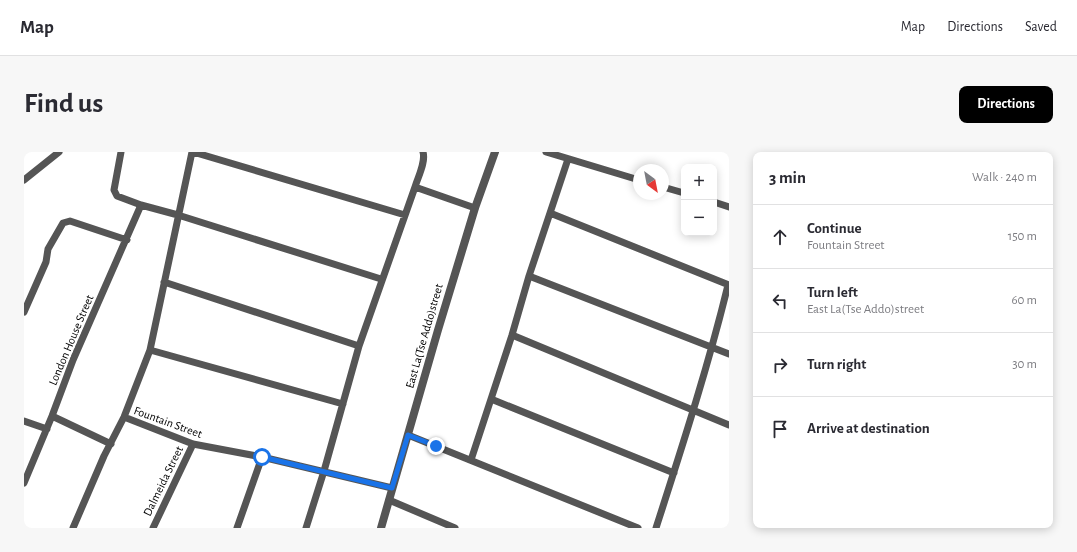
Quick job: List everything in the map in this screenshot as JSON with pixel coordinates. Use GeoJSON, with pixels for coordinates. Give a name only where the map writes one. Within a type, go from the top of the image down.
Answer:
{"type":"FeatureCollection","features":[{"type":"Feature","properties":{"kind":"street"},"geometry":{"type":"LineString","coordinates":[[24,180],[59,152]]}},
{"type":"Feature","properties":{"kind":"street"},"geometry":{"type":"LineString","coordinates":[[121,152],[114,192],[117,196],[141,205],[178,215],[381,279]]}},
{"type":"Feature","properties":{"kind":"street"},"geometry":{"type":"LineString","coordinates":[[73,528],[124,417],[150,350],[192,152],[405,216]]}},
{"type":"Feature","properties":{"kind":"street"},"geometry":{"type":"LineString","coordinates":[[306,528],[324,471],[359,346],[381,279],[415,187],[424,156],[423,152]]}},
{"type":"Feature","properties":{"kind":"street","name":"East La(Tse Addo)street"},"geometry":{"type":"LineString","coordinates":[[381,528],[438,330],[475,208],[495,152]]}},
{"type":"Feature","properties":{"kind":"street"},"geometry":{"type":"LineString","coordinates":[[546,152],[633,178]]}},
{"type":"Feature","properties":{"kind":"street"},"geometry":{"type":"LineString","coordinates":[[471,460],[568,158]]}},
{"type":"Feature","properties":{"kind":"street"},"geometry":{"type":"LineString","coordinates":[[415,187],[475,208]]}},
{"type":"Feature","properties":{"kind":"street"},"geometry":{"type":"LineString","coordinates":[[669,189],[681,192]]}},
{"type":"Feature","properties":{"kind":"street"},"geometry":{"type":"LineString","coordinates":[[717,203],[729,207]]}},
{"type":"Feature","properties":{"kind":"street","name":"London House Street"},"geometry":{"type":"LineString","coordinates":[[24,483],[47,429],[73,360],[127,240],[141,205]]}},
{"type":"Feature","properties":{"kind":"street"},"geometry":{"type":"LineString","coordinates":[[550,213],[729,285],[694,412],[656,528]]}},
{"type":"Feature","properties":{"kind":"street"},"geometry":{"type":"LineString","coordinates":[[24,312],[46,262],[48,249],[63,223],[70,221],[127,240]]}},
{"type":"Feature","properties":{"kind":"street"},"geometry":{"type":"LineString","coordinates":[[529,276],[729,354]]}},
{"type":"Feature","properties":{"kind":"street"},"geometry":{"type":"LineString","coordinates":[[164,282],[359,346]]}},
{"type":"Feature","properties":{"kind":"street"},"geometry":{"type":"LineString","coordinates":[[512,335],[694,412],[729,425]]}},
{"type":"Feature","properties":{"kind":"street"},"geometry":{"type":"LineString","coordinates":[[150,350],[342,404]]}},
{"type":"Feature","properties":{"kind":"street"},"geometry":{"type":"LineString","coordinates":[[491,400],[674,473]]}},
{"type":"Feature","properties":{"kind":"street"},"geometry":{"type":"LineString","coordinates":[[52,416],[111,444]]}},
{"type":"Feature","properties":{"kind":"street","name":"Fountain Street"},"geometry":{"type":"LineString","coordinates":[[124,417],[193,444],[262,457],[392,488]]}},
{"type":"Feature","properties":{"kind":"street"},"geometry":{"type":"LineString","coordinates":[[24,421],[47,429]]}},
{"type":"Feature","properties":{"kind":"street"},"geometry":{"type":"LineString","coordinates":[[408,435],[638,528]]}},
{"type":"Feature","properties":{"kind":"street","name":"Dalmeida Street"},"geometry":{"type":"LineString","coordinates":[[153,528],[193,444]]}},
{"type":"Feature","properties":{"kind":"street"},"geometry":{"type":"LineString","coordinates":[[237,528],[262,457]]}},
{"type":"Feature","properties":{"kind":"street"},"geometry":{"type":"LineString","coordinates":[[388,500],[455,528]]}},
{"type":"Feature","properties":{"kind":"route"},"geometry":{"type":"LineString","coordinates":[[262,457],[392,488],[408,435],[436,446]]}}]}
